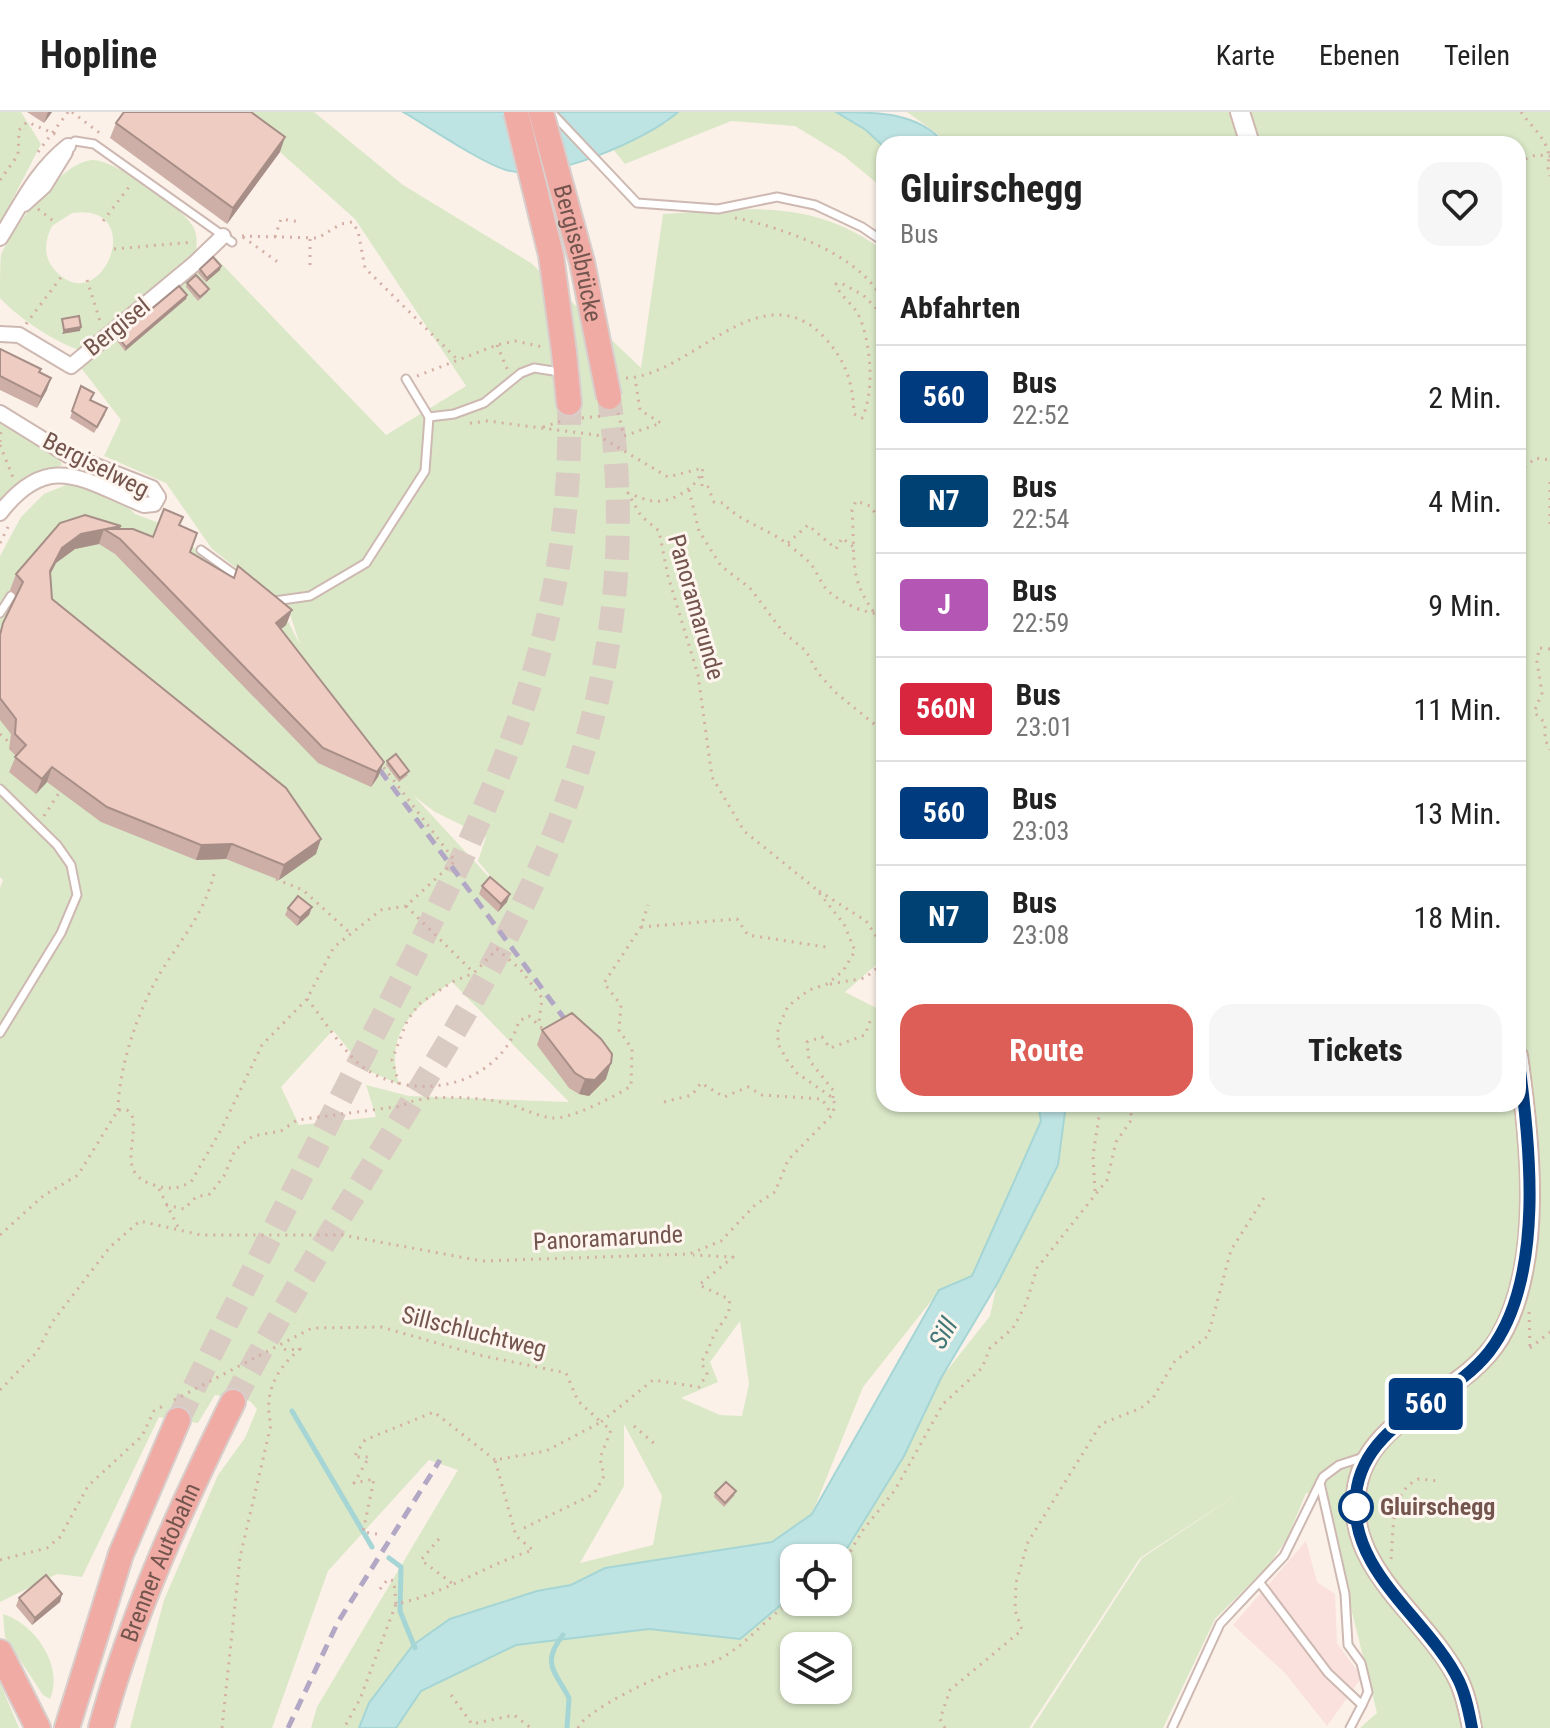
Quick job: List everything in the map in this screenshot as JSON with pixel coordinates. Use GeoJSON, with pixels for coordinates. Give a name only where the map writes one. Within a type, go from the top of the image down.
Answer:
{"type":"FeatureCollection","features":[{"type":"Feature","properties":{"kind":"highway","name":"Bergiselbrücke"},"geometry":{"type":"LineString","coordinates":[[516,112],[551,255],[565,363]]}},
{"type":"Feature","properties":{"kind":"highway","name":"Bergiselbrücke"},"geometry":{"type":"LineString","coordinates":[[541,112],[582,262],[610,409]]}},
{"type":"Feature","properties":{"kind":"highway"},"geometry":{"type":"LineString","coordinates":[[565,363],[569,403]]}},
{"type":"Feature","properties":{"kind":"highway","name":"Brenner Autobahn"},"geometry":{"type":"LineString","coordinates":[[101,1728],[129,1638],[156,1569],[233,1402]]}},
{"type":"Feature","properties":{"kind":"highway","name":"Brenner Autobahn"},"geometry":{"type":"LineString","coordinates":[[67,1728],[121,1554],[178,1420]]}},
{"type":"Feature","properties":{"kind":"highway"},"geometry":{"type":"LineString","coordinates":[[0,1652],[38,1728]]}},
{"type":"Feature","properties":{"kind":"main road"},"geometry":{"type":"LineString","coordinates":[[1240,112],[1248,136]]}},
{"type":"Feature","properties":{"kind":"main road"},"geometry":{"type":"LineString","coordinates":[[1472,1728],[1458,1680],[1388,1587],[1363,1543],[1356,1520],[1355,1494],[1367,1456],[1398,1423],[1467,1375],[1488,1354],[1509,1317],[1522,1272],[1529,1178],[1526,1110]]}},
{"type":"Feature","properties":{"kind":"street"},"geometry":{"type":"LineString","coordinates":[[0,238],[44,167],[71,144]]}},
{"type":"Feature","properties":{"kind":"street","name":"Bergisel"},"geometry":{"type":"LineString","coordinates":[[0,334],[19,335],[71,366],[224,239]]}},
{"type":"Feature","properties":{"kind":"street","name":"Bergiselweg"},"geometry":{"type":"LineString","coordinates":[[0,413],[68,455],[152,488],[158,497],[154,504],[144,505],[67,474],[42,477],[19,490],[0,513]]}},
{"type":"Feature","properties":{"kind":"lane"},"geometry":{"type":"LineString","coordinates":[[551,112],[637,203],[718,209],[777,197],[815,205],[876,237]]}},
{"type":"Feature","properties":{"kind":"lane"},"geometry":{"type":"LineString","coordinates":[[71,144],[94,144],[224,239]]}},
{"type":"Feature","properties":{"kind":"lane"},"geometry":{"type":"LineString","coordinates":[[429,417],[439,417],[484,403],[521,373],[565,363]]}},
{"type":"Feature","properties":{"kind":"lane"},"geometry":{"type":"LineString","coordinates":[[262,595],[280,603],[310,596],[351,575],[366,563],[425,471],[429,417],[406,379]]}},
{"type":"Feature","properties":{"kind":"lane"},"geometry":{"type":"LineString","coordinates":[[201,550],[250,586]]}},
{"type":"Feature","properties":{"kind":"lane"},"geometry":{"type":"LineString","coordinates":[[0,613],[11,596]]}},
{"type":"Feature","properties":{"kind":"lane"},"geometry":{"type":"LineString","coordinates":[[0,789],[71,865],[77,895],[67,923],[0,1033]]}},
{"type":"Feature","properties":{"kind":"lane"},"geometry":{"type":"LineString","coordinates":[[1172,1728],[1220,1624],[1284,1556],[1320,1483],[1339,1465],[1367,1456]]}},
{"type":"Feature","properties":{"kind":"lane"},"geometry":{"type":"LineString","coordinates":[[1320,1483],[1345,1594],[1348,1645],[1361,1663],[1368,1692],[1350,1728]]}},
{"type":"Feature","properties":{"kind":"lane"},"geometry":{"type":"LineString","coordinates":[[1260,1583],[1328,1673],[1362,1705]]}},
{"type":"Feature","properties":{"kind":"path"},"geometry":{"type":"LineString","coordinates":[[35,158],[68,112]]}},
{"type":"Feature","properties":{"kind":"path"},"geometry":{"type":"LineString","coordinates":[[1521,112],[1544,139],[1550,156],[1547,170],[1550,176]]}},
{"type":"Feature","properties":{"kind":"path"},"geometry":{"type":"LineString","coordinates":[[0,180],[18,155],[19,130],[27,122],[71,144]]}},
{"type":"Feature","properties":{"kind":"path"},"geometry":{"type":"LineString","coordinates":[[1526,159],[1536,155],[1550,156]]}},
{"type":"Feature","properties":{"kind":"path"},"geometry":{"type":"LineString","coordinates":[[103,221],[138,176]]}},
{"type":"Feature","properties":{"kind":"path"},"geometry":{"type":"LineString","coordinates":[[718,209],[733,217],[793,233],[825,250],[876,291]]}},
{"type":"Feature","properties":{"kind":"path"},"geometry":{"type":"LineString","coordinates":[[40,211],[56,223]]}},
{"type":"Feature","properties":{"kind":"path"},"geometry":{"type":"LineString","coordinates":[[275,237],[281,219],[300,222]]}},
{"type":"Feature","properties":{"kind":"path"},"geometry":{"type":"LineString","coordinates":[[279,263],[242,236],[318,238],[341,224],[352,222],[358,231],[365,268],[459,361],[406,379]]}},
{"type":"Feature","properties":{"kind":"path"},"geometry":{"type":"LineString","coordinates":[[310,238],[310,265]]}},
{"type":"Feature","properties":{"kind":"path"},"geometry":{"type":"LineString","coordinates":[[114,249],[224,239]]}},
{"type":"Feature","properties":{"kind":"path"},"geometry":{"type":"LineString","coordinates":[[19,335],[62,276]]}},
{"type":"Feature","properties":{"kind":"path"},"geometry":{"type":"LineString","coordinates":[[87,280],[105,337]]}},
{"type":"Feature","properties":{"kind":"path"},"geometry":{"type":"LineString","coordinates":[[540,428],[610,409],[624,436],[661,423],[640,410],[635,378],[661,368],[755,318],[780,315],[811,326],[831,345],[847,369],[854,414],[862,418],[870,385],[863,329],[856,311],[836,284],[841,283],[863,295],[876,308]]}},
{"type":"Feature","properties":{"kind":"path"},"geometry":{"type":"LineString","coordinates":[[497,345],[508,370],[502,382],[504,389]]}},
{"type":"Feature","properties":{"kind":"path"},"geometry":{"type":"LineString","coordinates":[[439,417],[449,425],[487,421],[597,435],[668,477],[703,468],[702,487],[708,487],[714,502],[723,503],[733,515],[757,523],[787,544],[810,563],[828,590],[875,615]]}},
{"type":"Feature","properties":{"kind":"path"},"geometry":{"type":"LineString","coordinates":[[0,429],[0,444],[19,490]]}},
{"type":"Feature","properties":{"kind":"path"},"geometry":{"type":"LineString","coordinates":[[1526,466],[1536,458],[1550,460]]}},
{"type":"Feature","properties":{"kind":"path"},"geometry":{"type":"LineString","coordinates":[[702,476],[689,490],[699,531],[721,566],[750,588],[783,632],[806,651],[818,673],[835,692],[876,725]]}},
{"type":"Feature","properties":{"kind":"path"},"geometry":{"type":"LineString","coordinates":[[1550,482],[1550,524]]}},
{"type":"Feature","properties":{"kind":"path","name":"Panoramarunde"},"geometry":{"type":"LineString","coordinates":[[689,490],[656,502],[628,493],[641,516],[659,531],[668,576],[698,675],[712,777],[744,831],[816,889],[844,924],[855,951],[843,971],[788,1006],[778,1028],[778,1044],[797,1073],[833,1098]]}},
{"type":"Feature","properties":{"kind":"path"},"geometry":{"type":"LineString","coordinates":[[875,615],[855,579],[852,510],[856,501],[870,506],[876,514]]}},
{"type":"Feature","properties":{"kind":"path"},"geometry":{"type":"LineString","coordinates":[[787,544],[808,525],[836,549],[842,538],[855,548]]}},
{"type":"Feature","properties":{"kind":"path"},"geometry":{"type":"LineString","coordinates":[[1550,649],[1539,648],[1537,662],[1542,693],[1534,712],[1545,723],[1545,739],[1550,750]]}},
{"type":"Feature","properties":{"kind":"path"},"geometry":{"type":"LineString","coordinates":[[0,734],[10,743]]}},
{"type":"Feature","properties":{"kind":"path"},"geometry":{"type":"LineString","coordinates":[[118,1110],[127,1110],[132,1115],[129,1154],[133,1169],[143,1182],[178,1188],[191,1182],[222,1128],[262,1045],[307,999],[334,947],[349,932],[381,910],[406,906],[455,861],[376,758]]}},
{"type":"Feature","properties":{"kind":"path"},"geometry":{"type":"LineString","coordinates":[[37,826],[59,793]]}},
{"type":"Feature","properties":{"kind":"path"},"geometry":{"type":"LineString","coordinates":[[0,1235],[43,1196],[78,1175],[118,1110],[122,1077],[148,995],[208,900],[215,870]]}},
{"type":"Feature","properties":{"kind":"path"},"geometry":{"type":"LineString","coordinates":[[267,875],[303,890],[349,932]]}},
{"type":"Feature","properties":{"kind":"path"},"geometry":{"type":"LineString","coordinates":[[816,889],[866,921],[876,936]]}},
{"type":"Feature","properties":{"kind":"path"},"geometry":{"type":"LineString","coordinates":[[166,1205],[184,1209],[196,1197],[210,1194],[224,1176],[235,1150],[253,1136],[281,1131],[297,1120],[402,1106],[411,1099],[455,1098],[502,1102],[554,1119],[614,1097],[631,1086],[632,1049],[619,1030],[621,1005],[604,983],[641,927],[648,905]]}},
{"type":"Feature","properties":{"kind":"path"},"geometry":{"type":"LineString","coordinates":[[406,906],[474,973]]}},
{"type":"Feature","properties":{"kind":"path"},"geometry":{"type":"LineString","coordinates":[[641,927],[737,919],[748,935],[826,947]]}},
{"type":"Feature","properties":{"kind":"path"},"geometry":{"type":"LineString","coordinates":[[399,1084],[392,1060],[407,1021],[419,1004],[452,982],[474,973],[497,949],[520,969],[542,998],[539,1022]]}},
{"type":"Feature","properties":{"kind":"path"},"geometry":{"type":"LineString","coordinates":[[827,984],[865,978],[876,969]]}},
{"type":"Feature","properties":{"kind":"path"},"geometry":{"type":"LineString","coordinates":[[307,999],[364,1069],[399,1084],[431,1089],[473,1078],[513,1039],[519,1021],[529,1016],[539,1022],[550,1038]]}},
{"type":"Feature","properties":{"kind":"path"},"geometry":{"type":"LineString","coordinates":[[832,1115],[835,1105],[833,1090],[809,1060],[807,1042],[822,1037],[830,1048],[865,1035],[870,1021]]}},
{"type":"Feature","properties":{"kind":"path"},"geometry":{"type":"LineString","coordinates":[[664,1102],[692,1095],[701,1083],[724,1097],[748,1087],[762,1095],[822,1099],[832,1115]]}},
{"type":"Feature","properties":{"kind":"path"},"geometry":{"type":"LineString","coordinates":[[1095,1191],[1093,1155],[1100,1112]]}},
{"type":"Feature","properties":{"kind":"path"},"geometry":{"type":"LineString","coordinates":[[852,1548],[895,1490],[943,1404],[982,1368],[990,1348],[1013,1328],[1026,1304],[1037,1268],[1095,1191],[1107,1180],[1116,1142],[1132,1119],[1131,1112]]}},
{"type":"Feature","properties":{"kind":"path","name":"Panoramarunde"},"geometry":{"type":"LineString","coordinates":[[0,1390],[37,1352],[53,1321],[121,1234],[140,1221],[147,1220],[201,1235],[245,1232],[342,1235],[482,1261],[689,1254],[729,1236],[745,1214],[775,1192],[788,1160],[832,1115]]}},
{"type":"Feature","properties":{"kind":"path"},"geometry":{"type":"LineString","coordinates":[[158,1186],[180,1231]]}},
{"type":"Feature","properties":{"kind":"path"},"geometry":{"type":"LineString","coordinates":[[945,1728],[940,1719],[950,1690],[1022,1630],[1015,1610],[1016,1583],[1028,1542],[1052,1500],[1101,1424],[1141,1408],[1153,1398],[1175,1361],[1208,1336],[1231,1250],[1264,1198]]}},
{"type":"Feature","properties":{"kind":"path"},"geometry":{"type":"LineString","coordinates":[[495,1460],[546,1451],[601,1422],[653,1380],[699,1387],[707,1374],[701,1362],[712,1347],[715,1333],[724,1324],[730,1305],[729,1299],[699,1285],[733,1257],[689,1254]]}},
{"type":"Feature","properties":{"kind":"path","name":"Sillschluchtweg"},"geometry":{"type":"LineString","coordinates":[[0,1560],[47,1548],[60,1537],[88,1486],[142,1436],[154,1411],[312,1328],[381,1327],[479,1355],[566,1373],[578,1401],[601,1422]]}},
{"type":"Feature","properties":{"kind":"path"},"geometry":{"type":"LineString","coordinates":[[1530,1348],[1550,1332]]}},
{"type":"Feature","properties":{"kind":"path"},"geometry":{"type":"LineString","coordinates":[[222,1728],[240,1557],[271,1425],[266,1404],[283,1363],[300,1349],[286,1350],[279,1346]]}},
{"type":"Feature","properties":{"kind":"path"},"geometry":{"type":"LineString","coordinates":[[377,1534],[361,1534],[374,1479],[354,1483],[369,1457],[354,1457],[365,1440],[434,1412],[495,1460],[516,1536],[533,1550],[496,1561],[434,1595],[399,1604]]}},
{"type":"Feature","properties":{"kind":"path"},"geometry":{"type":"LineString","coordinates":[[524,1528],[594,1494],[604,1476],[600,1458],[611,1430],[601,1422]]}},
{"type":"Feature","properties":{"kind":"path"},"geometry":{"type":"LineString","coordinates":[[634,1426],[656,1445]]}},
{"type":"Feature","properties":{"kind":"path"},"geometry":{"type":"LineString","coordinates":[[1388,1587],[1397,1500],[1409,1483],[1419,1479],[1439,1481]]}},
{"type":"Feature","properties":{"kind":"path"},"geometry":{"type":"LineString","coordinates":[[439,1539],[421,1560],[453,1584]]}},
{"type":"Feature","properties":{"kind":"path"},"geometry":{"type":"LineString","coordinates":[[344,1728],[360,1699],[399,1604],[394,1581],[388,1579],[380,1589]]}},
{"type":"Feature","properties":{"kind":"path"},"geometry":{"type":"LineString","coordinates":[[578,1728],[581,1722],[609,1703],[677,1670],[713,1662],[744,1646],[780,1614]]}},
{"type":"Feature","properties":{"kind":"path"},"geometry":{"type":"LineString","coordinates":[[451,1695],[472,1724],[514,1715],[531,1728]]}},
{"type":"Feature","properties":{"kind":"shaded area"},"geometry":{"type":"Polygon","coordinates":[[[1306,1541],[1317,1582],[1335,1594],[1337,1643],[1362,1677],[1327,1726],[1285,1673],[1233,1625],[1306,1541]]]}},
{"type":"Feature","properties":{"kind":"green space"},"geometry":{"type":"Polygon","coordinates":[[[0,112],[21,112],[41,144],[0,224],[0,112]]]}},
{"type":"Feature","properties":{"kind":"green space"},"geometry":{"type":"Polygon","coordinates":[[[225,112],[314,112],[403,185],[531,263],[641,368],[663,214],[751,209],[805,214],[831,222],[876,246],[876,965],[845,992],[876,1008],[876,1112],[1039,1112],[1041,1121],[972,1276],[939,1291],[863,1387],[812,1514],[772,1542],[605,1568],[571,1585],[537,1591],[450,1619],[413,1645],[369,1703],[359,1728],[311,1728],[317,1707],[458,1470],[429,1460],[328,1571],[272,1728],[130,1728],[164,1600],[218,1475],[245,1438],[257,1409],[250,1401],[215,1395],[198,1423],[159,1417],[82,1577],[57,1574],[0,1602],[0,888],[3,880],[0,877],[0,556],[21,517],[44,494],[66,485],[80,485],[123,502],[135,514],[178,530],[195,549],[285,615],[300,645],[288,608],[212,549],[166,483],[104,456],[121,420],[82,369],[86,352],[40,330],[0,298],[1,255],[27,213],[67,171],[93,160],[117,168],[163,198],[188,219],[196,237],[195,264],[216,258],[386,435],[466,386],[355,219],[280,152],[225,112]],[[72,213],[52,226],[46,247],[48,258],[53,268],[71,282],[87,282],[100,273],[110,258],[113,241],[109,225],[96,215],[72,213]],[[414,796],[510,900],[478,861],[486,837],[435,812],[414,796]],[[452,982],[425,1002],[405,1024],[395,1050],[399,1084],[364,1069],[333,1030],[281,1087],[299,1125],[376,1117],[366,1085],[409,1096],[569,1102],[452,982]],[[740,1321],[710,1362],[718,1382],[681,1398],[720,1415],[742,1416],[749,1384],[740,1321]],[[624,1424],[624,1486],[580,1563],[653,1545],[662,1496],[624,1424]]]}},
{"type":"Feature","properties":{"kind":"green space"},"geometry":{"type":"Polygon","coordinates":[[[678,112],[836,112],[876,139],[876,182],[844,156],[795,126],[731,121],[625,164],[613,149],[666,123],[678,112]]]}},
{"type":"Feature","properties":{"kind":"green space"},"geometry":{"type":"Polygon","coordinates":[[[907,112],[1550,112],[1550,1728],[1360,1728],[1377,1713],[1323,1495],[1306,1493],[1287,1539],[1268,1566],[1215,1619],[1163,1728],[1032,1728],[1142,1558],[1250,1486],[1140,1558],[1029,1728],[396,1728],[421,1691],[516,1645],[649,1629],[740,1639],[780,1606],[780,1616],[852,1616],[850,1544],[904,1456],[941,1378],[990,1316],[997,1284],[1058,1165],[1065,1112],[1526,1112],[1526,136],[940,136],[907,112]]]}},
{"type":"Feature","properties":{"kind":"green space"},"geometry":{"type":"Polygon","coordinates":[[[0,420],[59,458],[62,465],[21,482],[0,506],[0,420]]]}},
{"type":"Feature","properties":{"kind":"green space"},"geometry":{"type":"Polygon","coordinates":[[[3,1614],[26,1627],[44,1648],[53,1673],[50,1699],[43,1695],[5,1637],[3,1614]]]}},
{"type":"Feature","properties":{"kind":"green space"},"geometry":{"type":"Polygon","coordinates":[[[0,1683],[19,1728],[0,1728],[0,1683]]]}},
{"type":"Feature","properties":{"kind":"water"},"geometry":{"type":"Polygon","coordinates":[[[403,112],[678,112],[644,135],[596,156],[570,165],[524,172],[506,170],[483,160],[403,112]]]}},
{"type":"Feature","properties":{"kind":"water"},"geometry":{"type":"Polygon","coordinates":[[[836,112],[896,116],[923,126],[938,136],[876,136],[876,139],[836,112]]]}},
{"type":"Feature","properties":{"kind":"water","name":"Sill"},"geometry":{"type":"Polygon","coordinates":[[[1039,1112],[1065,1112],[1058,1165],[997,1284],[941,1378],[904,1456],[850,1544],[780,1544],[780,1606],[740,1639],[649,1629],[516,1645],[421,1691],[396,1728],[359,1728],[369,1703],[413,1645],[450,1619],[537,1591],[571,1585],[605,1568],[772,1542],[812,1514],[939,1290],[972,1276],[1041,1121],[1039,1112]]]}},
{"type":"Feature","properties":{"kind":"building"},"geometry":{"type":"Polygon","coordinates":[[[124,112],[251,112],[285,137],[233,208],[116,123],[124,112]]]}},
{"type":"Feature","properties":{"kind":"building"},"geometry":{"type":"Polygon","coordinates":[[[213,257],[221,266],[207,278],[200,269],[213,257]]]}},
{"type":"Feature","properties":{"kind":"building"},"geometry":{"type":"Polygon","coordinates":[[[196,275],[209,289],[200,297],[187,283],[196,275]]]}},
{"type":"Feature","properties":{"kind":"building"},"geometry":{"type":"Polygon","coordinates":[[[179,286],[187,295],[126,347],[118,337],[179,286]]]}},
{"type":"Feature","properties":{"kind":"building"},"geometry":{"type":"Polygon","coordinates":[[[79,316],[81,327],[64,330],[62,319],[79,316]]]}},
{"type":"Feature","properties":{"kind":"building"},"geometry":{"type":"Polygon","coordinates":[[[0,349],[41,369],[39,372],[51,378],[41,397],[0,376],[0,349]]]}},
{"type":"Feature","properties":{"kind":"building"},"geometry":{"type":"Polygon","coordinates":[[[81,386],[94,393],[90,400],[107,408],[97,427],[72,411],[81,386]]]}},
{"type":"Feature","properties":{"kind":"building"},"geometry":{"type":"Polygon","coordinates":[[[164,509],[183,517],[179,525],[197,533],[190,552],[234,578],[238,566],[292,610],[276,623],[384,762],[377,772],[323,748],[120,539],[104,529],[133,529],[153,537],[164,509]]]}},
{"type":"Feature","properties":{"kind":"building"},"geometry":{"type":"Polygon","coordinates":[[[85,515],[121,526],[81,534],[62,548],[50,571],[52,599],[286,788],[321,839],[284,865],[232,844],[201,845],[107,807],[52,767],[42,779],[15,757],[26,745],[15,734],[16,719],[0,698],[0,635],[23,582],[16,574],[60,523],[85,515]]]}},
{"type":"Feature","properties":{"kind":"building"},"geometry":{"type":"Polygon","coordinates":[[[396,754],[409,771],[400,778],[387,761],[396,754]]]}},
{"type":"Feature","properties":{"kind":"building"},"geometry":{"type":"Polygon","coordinates":[[[490,877],[510,894],[501,904],[482,886],[490,877]]]}},
{"type":"Feature","properties":{"kind":"building"},"geometry":{"type":"Polygon","coordinates":[[[298,896],[312,907],[300,918],[288,908],[298,896]]]}},
{"type":"Feature","properties":{"kind":"building"},"geometry":{"type":"Polygon","coordinates":[[[572,1013],[601,1039],[612,1054],[611,1063],[595,1080],[575,1073],[542,1030],[572,1013]]]}},
{"type":"Feature","properties":{"kind":"building"},"geometry":{"type":"Polygon","coordinates":[[[726,1482],[736,1491],[725,1503],[715,1493],[726,1482]]]}},
{"type":"Feature","properties":{"kind":"building"},"geometry":{"type":"Polygon","coordinates":[[[46,1575],[62,1594],[35,1618],[19,1598],[46,1575]]]}},
{"type":"Feature","properties":{"kind":"waterway"},"geometry":{"type":"LineString","coordinates":[[292,1411],[372,1547]]}},
{"type":"Feature","properties":{"kind":"waterway"},"geometry":{"type":"LineString","coordinates":[[389,1558],[401,1567],[400,1611],[415,1648]]}},
{"type":"Feature","properties":{"kind":"waterway"},"geometry":{"type":"LineString","coordinates":[[563,1635],[552,1653],[551,1661],[569,1698],[567,1728]]}},
{"type":"Feature","properties":{"kind":"tunnel"},"geometry":{"type":"LineString","coordinates":[[233,1402],[303,1278],[446,1046],[510,930],[563,810],[601,684],[617,547],[609,397]]}},
{"type":"Feature","properties":{"kind":"tunnel"},"geometry":{"type":"LineString","coordinates":[[178,1420],[447,890],[512,738],[537,660],[556,579],[567,494],[569,403]]}},
{"type":"Feature","properties":{"kind":"railway"},"geometry":{"type":"LineString","coordinates":[[368,754],[578,1037]]}},
{"type":"Feature","properties":{"kind":"railway"},"geometry":{"type":"LineString","coordinates":[[288,1728],[338,1622],[440,1460]]}},
{"type":"Feature","properties":{"kind":"bus line","name":"560"},"geometry":{"type":"LineString","coordinates":[[1472,1728],[1458,1680],[1388,1587],[1363,1543],[1356,1520],[1355,1494],[1367,1456],[1381,1439],[1398,1423],[1467,1375],[1488,1354],[1509,1317],[1518,1293],[1526,1238],[1529,1178],[1526,1110]]}},
{"type":"Feature","properties":{"kind":"place","name":"Gluirschegg"},"geometry":{"type":"Point","coordinates":[1356,1507]}}]}
